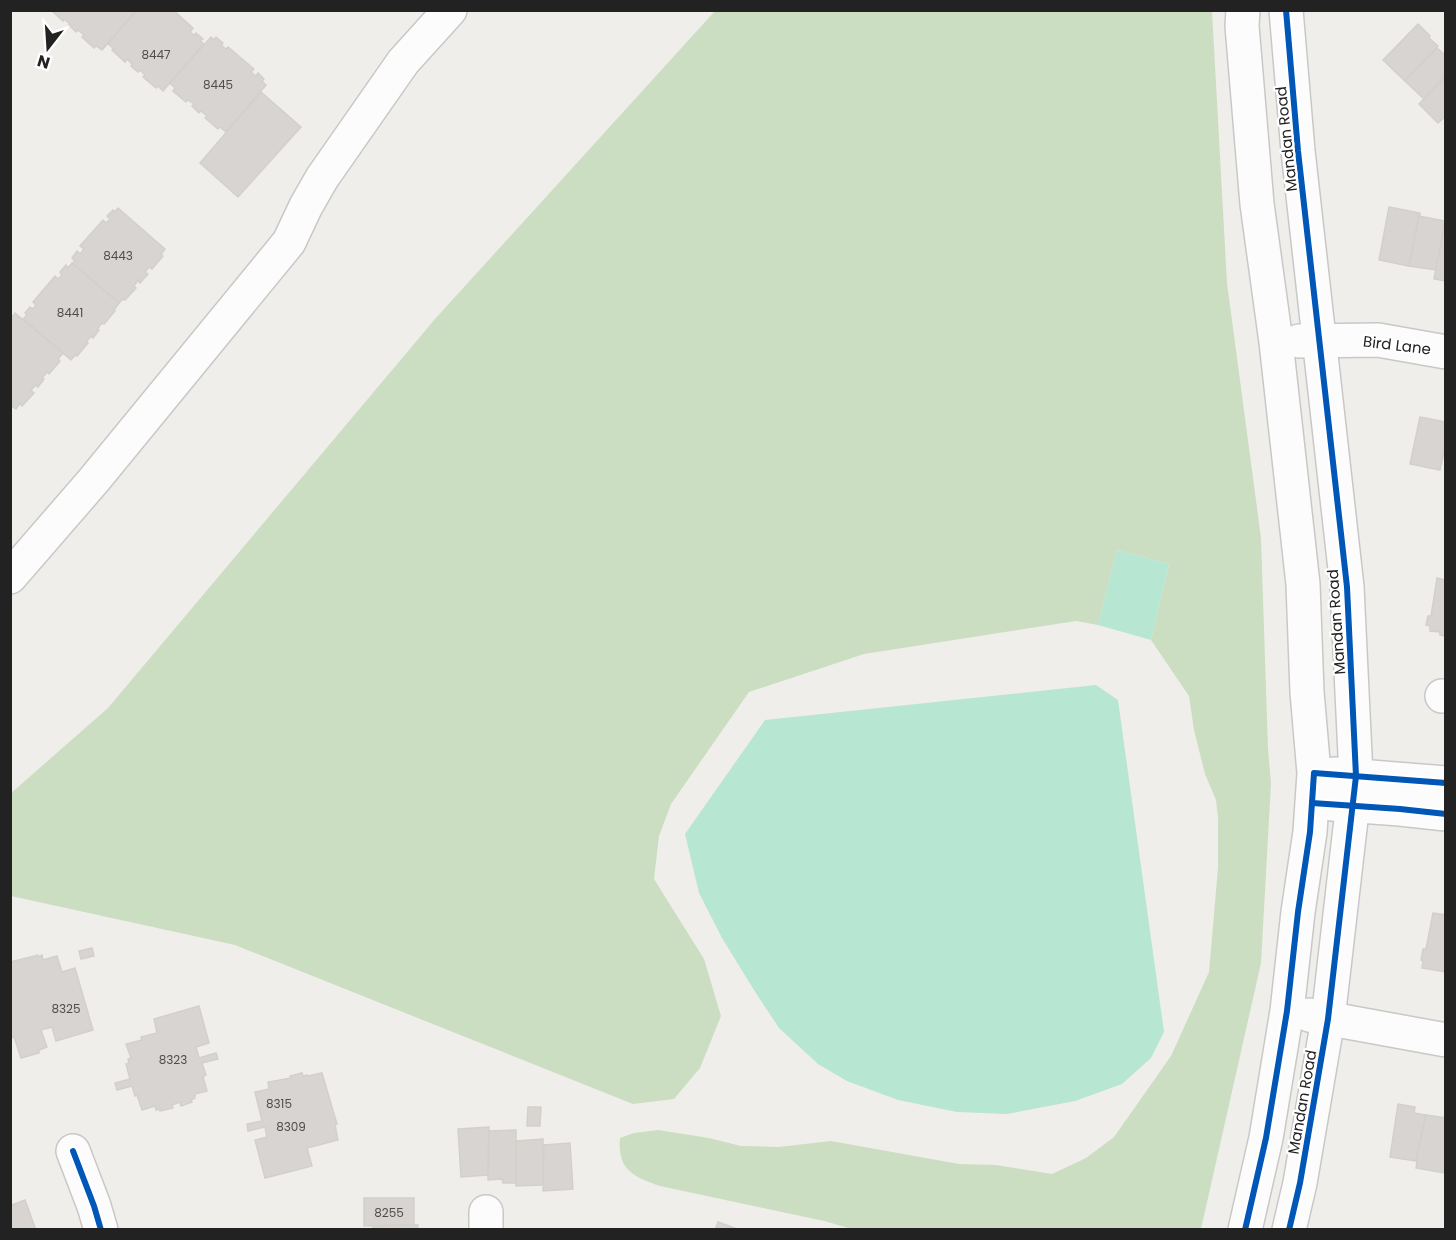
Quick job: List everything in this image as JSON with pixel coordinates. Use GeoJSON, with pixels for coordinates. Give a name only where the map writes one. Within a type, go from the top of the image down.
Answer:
{"type":"FeatureCollection","features":[{"type":"Feature","properties":{"kind":"street"},"geometry":{"type":"LineString","coordinates":[[10,577],[94,480],[289,242],[322,178],[403,62],[450,10]]}},
{"type":"Feature","properties":{"kind":"street","name":"Mandan Road"},"geometry":{"type":"LineString","coordinates":[[1243,10],[1242,26],[1257,204],[1276,342],[1303,584],[1313,788],[1310,832],[1287,1011],[1266,1138],[1245,1230]]}},
{"type":"Feature","properties":{"kind":"street","name":"Mandan Road"},"geometry":{"type":"LineString","coordinates":[[1286,10],[1298,151],[1347,587],[1354,791],[1328,1019],[1300,1183],[1289,1230]]}},
{"type":"Feature","properties":{"kind":"street","name":"Bird Lane"},"geometry":{"type":"LineString","coordinates":[[1276,342],[1378,340],[1446,352]]}},
{"type":"Feature","properties":{"kind":"street"},"geometry":{"type":"LineString","coordinates":[[1313,788],[1354,791],[1446,783]]}},
{"type":"Feature","properties":{"kind":"street"},"geometry":{"type":"LineString","coordinates":[[1354,791],[1400,809],[1446,814]]}},
{"type":"Feature","properties":{"kind":"street"},"geometry":{"type":"LineString","coordinates":[[1287,1011],[1446,1040]]}},
{"type":"Feature","properties":{"kind":"street"},"geometry":{"type":"LineString","coordinates":[[73,1151],[101,1230]]}},
{"type":"Feature","properties":{"kind":"green space"},"geometry":{"type":"Polygon","coordinates":[[[715,11],[1212,11],[1227,283],[1261,538],[1271,783],[1261,963],[1201,1229],[852,1229],[660,1186],[642,1179],[629,1170],[621,1157],[620,1149],[620,1138],[634,1133],[658,1130],[741,1146],[778,1147],[831,1141],[959,1164],[996,1165],[1052,1174],[1086,1158],[1114,1137],[1171,1056],[1209,972],[1218,868],[1216,800],[1205,774],[1194,730],[1189,696],[1151,640],[1169,564],[1117,550],[1098,625],[1076,621],[864,654],[749,692],[671,804],[659,836],[654,879],[704,959],[721,1016],[700,1068],[674,1099],[633,1104],[235,945],[11,896],[10,794],[108,708],[435,319],[715,11]]]}},
{"type":"Feature","properties":{"kind":"green space"},"geometry":{"type":"Polygon","coordinates":[[[1117,550],[1169,564],[1151,640],[1098,625],[1117,550]]]}},
{"type":"Feature","properties":{"kind":"green space"},"geometry":{"type":"Polygon","coordinates":[[[1096,685],[1118,700],[1164,1032],[1151,1058],[1122,1084],[1075,1101],[1007,1114],[957,1112],[898,1100],[847,1081],[818,1064],[779,1028],[722,938],[699,893],[685,834],[765,720],[1096,685]]]}},
{"type":"Feature","properties":{"kind":"building"},"geometry":{"type":"Polygon","coordinates":[[[51,10],[137,10],[102,50],[96,46],[94,48],[82,37],[84,35],[78,30],[76,32],[70,24],[51,10]]]}},
{"type":"Feature","properties":{"kind":"building"},"geometry":{"type":"Polygon","coordinates":[[[137,10],[173,10],[193,28],[190,32],[194,35],[196,33],[203,39],[200,41],[204,44],[163,91],[143,77],[145,75],[131,66],[132,64],[127,59],[125,62],[108,44],[137,10]]]}},
{"type":"Feature","properties":{"kind":"building"},"geometry":{"type":"Polygon","coordinates":[[[1418,24],[1438,46],[1405,81],[1383,60],[1418,24]]]}},
{"type":"Feature","properties":{"kind":"building"},"geometry":{"type":"Polygon","coordinates":[[[211,37],[214,40],[216,37],[223,43],[221,45],[226,49],[228,47],[254,69],[251,72],[256,76],[258,73],[266,85],[226,132],[220,127],[218,129],[205,118],[207,116],[201,111],[199,113],[192,106],[194,104],[188,100],[186,102],[173,91],[175,88],[170,83],[211,37]]]}},
{"type":"Feature","properties":{"kind":"building"},"geometry":{"type":"Polygon","coordinates":[[[1437,48],[1446,56],[1446,76],[1424,99],[1405,81],[1437,48]]]}},
{"type":"Feature","properties":{"kind":"building"},"geometry":{"type":"Polygon","coordinates":[[[1446,76],[1446,116],[1438,123],[1419,104],[1446,76]]]}},
{"type":"Feature","properties":{"kind":"building"},"geometry":{"type":"Polygon","coordinates":[[[261,92],[301,127],[238,197],[200,163],[261,92]]]}},
{"type":"Feature","properties":{"kind":"building"},"geometry":{"type":"Polygon","coordinates":[[[1389,207],[1420,213],[1409,266],[1379,260],[1389,207]]]}},
{"type":"Feature","properties":{"kind":"building"},"geometry":{"type":"Polygon","coordinates":[[[118,208],[165,249],[161,254],[163,256],[152,269],[149,267],[145,272],[148,274],[140,283],[138,280],[134,286],[136,288],[119,303],[72,263],[75,261],[72,258],[77,251],[80,254],[84,249],[80,246],[103,220],[106,223],[110,219],[107,216],[113,210],[115,212],[118,208]]]}},
{"type":"Feature","properties":{"kind":"building"},"geometry":{"type":"Polygon","coordinates":[[[1419,216],[1445,221],[1436,270],[1409,266],[1419,216]]]}},
{"type":"Feature","properties":{"kind":"building"},"geometry":{"type":"Polygon","coordinates":[[[1444,228],[1446,228],[1446,281],[1434,279],[1444,228]]]}},
{"type":"Feature","properties":{"kind":"building"},"geometry":{"type":"Polygon","coordinates":[[[72,263],[119,303],[104,324],[102,323],[97,329],[99,330],[93,338],[91,336],[86,342],[88,343],[71,360],[23,319],[30,307],[33,309],[36,305],[33,302],[55,276],[58,279],[66,265],[68,268],[72,263]]]}},
{"type":"Feature","properties":{"kind":"building"},"geometry":{"type":"Polygon","coordinates":[[[15,313],[63,353],[58,359],[60,361],[49,374],[47,372],[38,387],[36,385],[31,390],[34,393],[22,406],[20,403],[16,409],[10,405],[10,316],[15,313]]]}},
{"type":"Feature","properties":{"kind":"building"},"geometry":{"type":"Polygon","coordinates":[[[1420,417],[1446,422],[1446,443],[1440,470],[1410,464],[1420,417]]]}},
{"type":"Feature","properties":{"kind":"building"},"geometry":{"type":"Polygon","coordinates":[[[1437,578],[1446,580],[1446,636],[1440,635],[1440,632],[1430,631],[1430,626],[1426,625],[1428,616],[1431,616],[1437,578]]]}},
{"type":"Feature","properties":{"kind":"building"},"geometry":{"type":"Polygon","coordinates":[[[1433,913],[1446,915],[1446,972],[1422,968],[1423,949],[1426,949],[1433,913]]]}},
{"type":"Feature","properties":{"kind":"building"},"geometry":{"type":"Polygon","coordinates":[[[92,948],[94,956],[81,959],[79,951],[92,948]]]}},
{"type":"Feature","properties":{"kind":"building"},"geometry":{"type":"Polygon","coordinates":[[[38,955],[39,957],[42,955],[43,960],[57,956],[62,972],[75,968],[93,1030],[56,1041],[52,1027],[41,1030],[47,1047],[39,1050],[39,1053],[21,1058],[14,1037],[10,1038],[10,962],[38,955]]]}},
{"type":"Feature","properties":{"kind":"building"},"geometry":{"type":"Polygon","coordinates":[[[199,1006],[209,1043],[196,1047],[199,1058],[216,1053],[218,1059],[202,1063],[206,1075],[203,1077],[207,1091],[195,1094],[192,1102],[181,1106],[180,1102],[172,1105],[173,1108],[160,1111],[160,1109],[156,1110],[155,1106],[142,1110],[132,1086],[117,1090],[115,1083],[130,1079],[126,1064],[131,1058],[126,1044],[157,1033],[154,1019],[199,1006]]]}},
{"type":"Feature","properties":{"kind":"building"},"geometry":{"type":"Polygon","coordinates":[[[302,1073],[303,1076],[308,1076],[322,1073],[337,1124],[335,1125],[338,1140],[307,1148],[312,1166],[265,1178],[255,1140],[267,1137],[265,1127],[248,1131],[247,1124],[262,1121],[255,1092],[269,1089],[268,1082],[291,1078],[290,1076],[302,1073]]]}},
{"type":"Feature","properties":{"kind":"building"},"geometry":{"type":"Polygon","coordinates":[[[1398,1104],[1415,1107],[1414,1113],[1426,1115],[1416,1161],[1390,1157],[1398,1104]]]}},
{"type":"Feature","properties":{"kind":"building"},"geometry":{"type":"Polygon","coordinates":[[[528,1107],[541,1107],[540,1126],[527,1126],[528,1107]]]}},
{"type":"Feature","properties":{"kind":"building"},"geometry":{"type":"Polygon","coordinates":[[[1426,1115],[1446,1118],[1444,1173],[1416,1168],[1426,1115]]]}},
{"type":"Feature","properties":{"kind":"building"},"geometry":{"type":"Polygon","coordinates":[[[489,1127],[488,1175],[461,1177],[458,1129],[489,1127]]]}},
{"type":"Feature","properties":{"kind":"building"},"geometry":{"type":"Polygon","coordinates":[[[516,1130],[516,1183],[503,1183],[502,1179],[488,1180],[489,1131],[516,1130]]]}},
{"type":"Feature","properties":{"kind":"building"},"geometry":{"type":"Polygon","coordinates":[[[543,1139],[543,1185],[516,1186],[516,1141],[543,1139]]]}},
{"type":"Feature","properties":{"kind":"building"},"geometry":{"type":"Polygon","coordinates":[[[570,1143],[573,1189],[543,1191],[544,1145],[570,1143]]]}},
{"type":"Feature","properties":{"kind":"building"},"geometry":{"type":"Polygon","coordinates":[[[364,1198],[414,1198],[414,1225],[364,1226],[364,1198]]]}},
{"type":"Feature","properties":{"kind":"building"},"geometry":{"type":"Polygon","coordinates":[[[25,1200],[36,1230],[10,1230],[10,1201],[12,1205],[25,1200]]]}},
{"type":"Feature","properties":{"kind":"building"},"geometry":{"type":"Polygon","coordinates":[[[718,1222],[740,1230],[715,1230],[718,1222]]]}},
{"type":"Feature","properties":{"kind":"building"},"geometry":{"type":"Polygon","coordinates":[[[418,1225],[418,1230],[373,1230],[373,1226],[418,1225]]]}},
{"type":"Feature","properties":{"kind":"cycle path"},"geometry":{"type":"LineString","coordinates":[[1286,10],[1298,151],[1347,587],[1356,776],[1328,1019],[1300,1183],[1289,1230]]}},
{"type":"Feature","properties":{"kind":"cycle path"},"geometry":{"type":"LineString","coordinates":[[1245,1230],[1266,1138],[1287,1011],[1310,832],[1314,773],[1446,783]]}},
{"type":"Feature","properties":{"kind":"cycle path"},"geometry":{"type":"LineString","coordinates":[[1312,803],[1446,814]]}},
{"type":"Feature","properties":{"kind":"cycle path"},"geometry":{"type":"LineString","coordinates":[[73,1151],[101,1230]]}}]}
